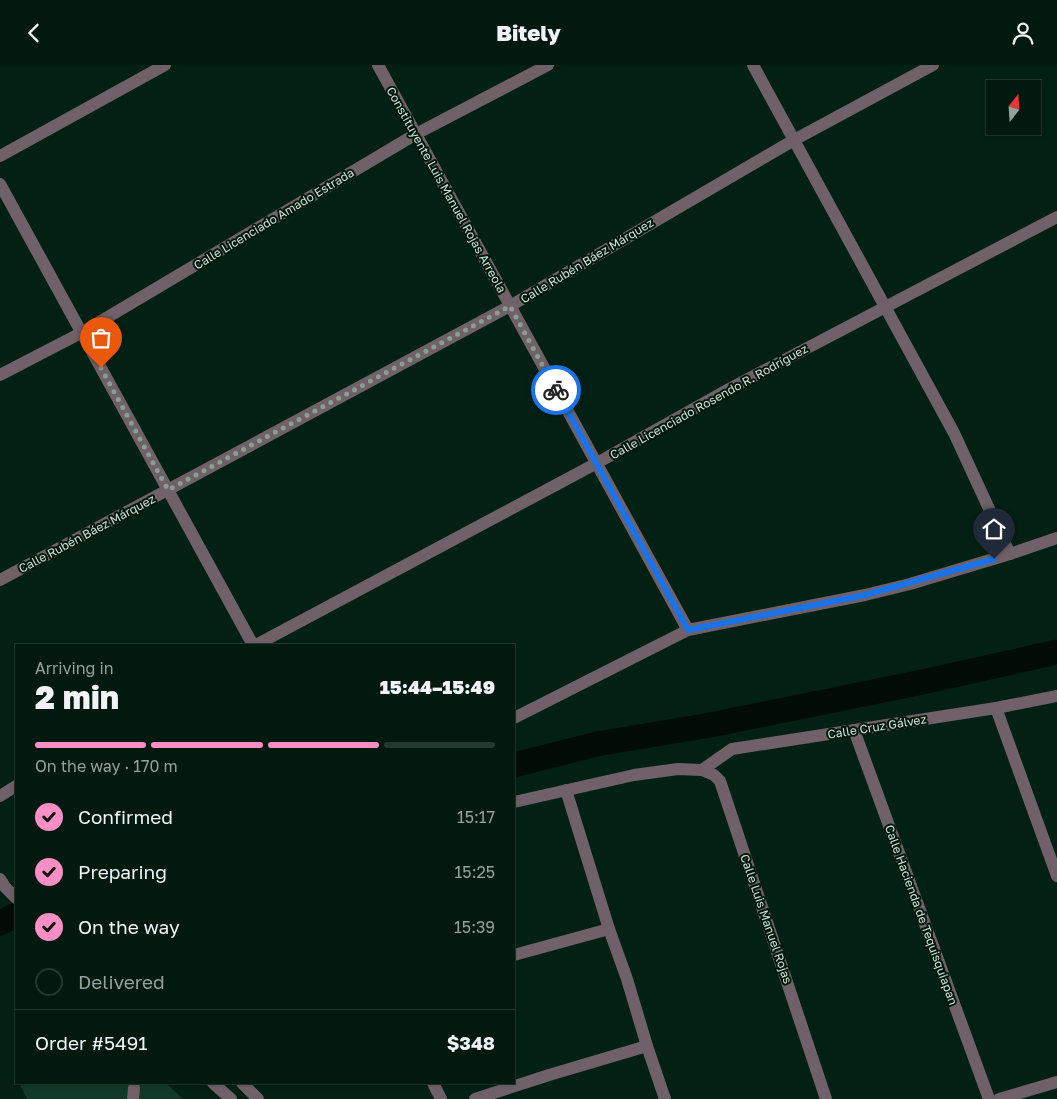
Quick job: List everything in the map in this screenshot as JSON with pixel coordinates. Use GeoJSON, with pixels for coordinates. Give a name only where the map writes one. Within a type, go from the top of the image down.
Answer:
{"type":"FeatureCollection","features":[{"type":"Feature","properties":{"kind":"street"},"geometry":{"type":"LineString","coordinates":[[0,156],[165,65]]}},
{"type":"Feature","properties":{"kind":"street","name":"Constituyente Luis Manuel Rojas Arreola"},"geometry":{"type":"LineString","coordinates":[[378,65],[688,630]]}},
{"type":"Feature","properties":{"kind":"street","name":"Calle Licenciado Amado Estrada"},"geometry":{"type":"LineString","coordinates":[[0,375],[81,333],[416,134],[548,65]]}},
{"type":"Feature","properties":{"kind":"street"},"geometry":{"type":"LineString","coordinates":[[753,65],[954,433],[1010,554]]}},
{"type":"Feature","properties":{"kind":"street","name":"Calle Rubén Báez Márquez"},"geometry":{"type":"LineString","coordinates":[[0,580],[510,306],[794,140],[933,65]]}},
{"type":"Feature","properties":{"kind":"street"},"geometry":{"type":"LineString","coordinates":[[0,184],[253,644]]}},
{"type":"Feature","properties":{"kind":"street","name":"Calle Licenciado Rosendo R. Rodríguez"},"geometry":{"type":"LineString","coordinates":[[256,644],[597,463],[729,389],[1057,217]]}},
{"type":"Feature","properties":{"kind":"street"},"geometry":{"type":"LineString","coordinates":[[515,717],[688,630],[865,595],[910,584],[1057,538]]}},
{"type":"Feature","properties":{"kind":"street","name":"Calle Cruz Gálvez"},"geometry":{"type":"LineString","coordinates":[[702,770],[732,749],[996,708],[1057,696]]}},
{"type":"Feature","properties":{"kind":"street"},"geometry":{"type":"LineString","coordinates":[[996,708],[1057,876]]}},
{"type":"Feature","properties":{"kind":"street","name":"Calle Hacienda de Tequisquiapan"},"geometry":{"type":"LineString","coordinates":[[854,730],[988,1099]]}},
{"type":"Feature","properties":{"kind":"street"},"geometry":{"type":"LineString","coordinates":[[515,802],[634,775],[678,769],[702,770]]}},
{"type":"Feature","properties":{"kind":"street","name":"Calle Luis Manuel Rojas"},"geometry":{"type":"LineString","coordinates":[[702,770],[714,775],[720,781],[826,1099]]}},
{"type":"Feature","properties":{"kind":"street"},"geometry":{"type":"LineString","coordinates":[[0,796],[15,787]]}},
{"type":"Feature","properties":{"kind":"street"},"geometry":{"type":"LineString","coordinates":[[566,791],[608,929],[627,979],[646,1046],[665,1099]]}},
{"type":"Feature","properties":{"kind":"street"},"geometry":{"type":"LineString","coordinates":[[0,879],[4,887],[15,897]]}},
{"type":"Feature","properties":{"kind":"street"},"geometry":{"type":"LineString","coordinates":[[515,955],[608,929]]}},
{"type":"Feature","properties":{"kind":"street"},"geometry":{"type":"LineString","coordinates":[[475,1099],[646,1046]]}},
{"type":"Feature","properties":{"kind":"street"},"geometry":{"type":"LineString","coordinates":[[999,1099],[1057,1081]]}},
{"type":"Feature","properties":{"kind":"street"},"geometry":{"type":"LineString","coordinates":[[214,1084],[231,1099]]}},
{"type":"Feature","properties":{"kind":"street"},"geometry":{"type":"LineString","coordinates":[[243,1084],[258,1099]]}},
{"type":"Feature","properties":{"kind":"street"},"geometry":{"type":"LineString","coordinates":[[434,1084],[441,1099]]}},
{"type":"Feature","properties":{"kind":"green space"},"geometry":{"type":"Polygon","coordinates":[[[20,1084],[167,1084],[183,1099],[27,1099],[20,1084]]]}},
{"type":"Feature","properties":{"kind":"waterway"},"geometry":{"type":"LineString","coordinates":[[515,765],[597,744],[705,726],[918,683],[1057,652]]}},
{"type":"Feature","properties":{"kind":"waterway"},"geometry":{"type":"LineString","coordinates":[[0,923],[15,916]]}},
{"type":"Feature","properties":{"kind":"way so far"},"geometry":{"type":"LineString","coordinates":[[101,368],[168,490],[510,306],[556,390]]}},
{"type":"Feature","properties":{"kind":"route"},"geometry":{"type":"LineString","coordinates":[[556,390],[688,630],[865,595],[910,584],[994,559]]}}]}
